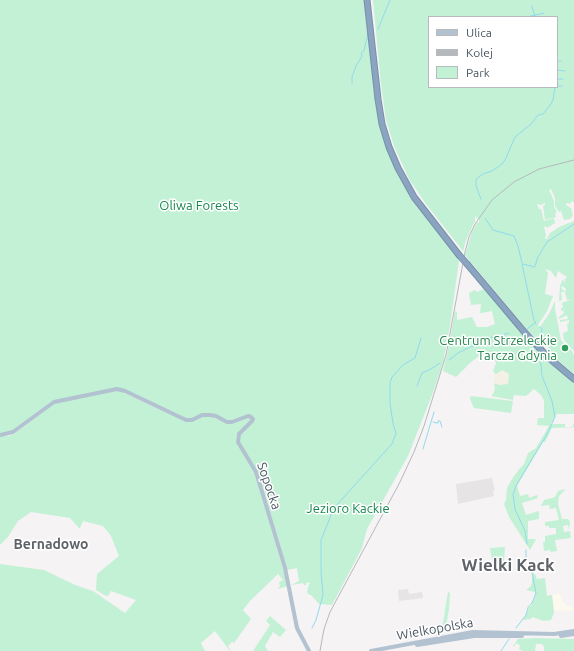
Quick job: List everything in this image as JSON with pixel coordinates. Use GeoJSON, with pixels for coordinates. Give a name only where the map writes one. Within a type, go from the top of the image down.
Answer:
{"type":"FeatureCollection","features":[{"type":"Feature","properties":{"kind":"highway"},"geometry":{"type":"LineString","coordinates":[[368,0],[382,124],[389,147],[398,168],[414,197],[526,334],[549,358],[574,380]]}},
{"type":"Feature","properties":{"kind":"highway"},"geometry":{"type":"LineString","coordinates":[[468,263],[518,323],[574,376]]}},
{"type":"Feature","properties":{"kind":"main road","name":"Sopocka"},"geometry":{"type":"LineString","coordinates":[[0,435],[13,432],[48,405],[57,401],[119,389],[186,420],[192,420],[202,415],[219,417],[230,422],[248,416],[252,417],[252,421],[239,434],[238,442],[256,472],[285,568],[297,627],[309,651]]}},
{"type":"Feature","properties":{"kind":"main road","name":"Wielkopolska"},"geometry":{"type":"LineString","coordinates":[[371,651],[470,632],[554,634],[574,631]]}},
{"type":"Feature","properties":{"kind":"main road","name":"Wielkopolska"},"geometry":{"type":"LineString","coordinates":[[386,651],[469,636],[552,636],[574,634]]}},
{"type":"Feature","properties":{"kind":"shaded area"},"geometry":{"type":"Polygon","coordinates":[[[492,478],[495,491],[493,491],[494,496],[458,504],[456,484],[492,478]]]}},
{"type":"Feature","properties":{"kind":"shaded area"},"geometry":{"type":"Polygon","coordinates":[[[408,589],[409,594],[422,592],[423,598],[399,601],[398,590],[408,589]]]}},
{"type":"Feature","properties":{"kind":"shaded area"},"geometry":{"type":"Polygon","coordinates":[[[560,593],[562,601],[568,606],[574,608],[574,610],[555,611],[552,595],[560,593]]]}},
{"type":"Feature","properties":{"kind":"green space","name":"Oliwa Forests"},"geometry":{"type":"Polygon","coordinates":[[[0,0],[365,0],[375,94],[391,158],[408,192],[457,256],[459,261],[443,363],[432,395],[408,456],[367,529],[362,548],[332,605],[319,604],[311,595],[308,594],[307,591],[310,582],[306,583],[306,585],[303,583],[291,585],[299,581],[297,568],[287,570],[257,472],[239,442],[240,436],[254,421],[255,419],[253,416],[248,415],[235,420],[228,420],[217,415],[186,419],[126,390],[116,388],[53,401],[12,431],[0,434],[0,0]]]}},
{"type":"Feature","properties":{"kind":"green space"},"geometry":{"type":"Polygon","coordinates":[[[373,0],[574,0],[574,203],[572,201],[570,204],[567,203],[566,205],[571,208],[573,215],[570,219],[564,220],[561,211],[559,212],[555,206],[555,198],[551,189],[549,190],[557,212],[555,213],[556,217],[545,220],[543,206],[545,203],[541,205],[537,204],[539,209],[541,209],[544,221],[554,218],[555,223],[547,228],[546,226],[544,227],[546,235],[545,239],[547,239],[550,233],[559,227],[574,221],[574,351],[564,340],[563,333],[568,331],[567,324],[569,323],[569,320],[560,322],[560,320],[568,319],[567,315],[559,319],[559,317],[564,313],[563,310],[561,311],[561,308],[563,308],[562,303],[572,299],[567,300],[565,292],[566,289],[561,286],[564,292],[561,292],[562,300],[559,301],[560,286],[563,279],[565,284],[565,279],[567,277],[558,271],[556,278],[551,271],[545,269],[548,273],[545,294],[553,296],[547,311],[538,325],[540,327],[549,314],[555,301],[555,309],[561,340],[572,351],[574,356],[574,374],[549,353],[550,349],[529,332],[465,255],[472,232],[477,222],[479,223],[479,220],[475,216],[475,221],[466,240],[463,251],[426,204],[409,179],[394,146],[386,120],[373,0]]]}},
{"type":"Feature","properties":{"kind":"green space"},"geometry":{"type":"Polygon","coordinates":[[[484,289],[526,337],[574,381],[574,414],[557,414],[551,424],[565,424],[565,427],[567,427],[552,428],[545,442],[543,442],[517,486],[520,496],[528,494],[529,498],[537,495],[538,498],[522,503],[526,515],[539,511],[539,519],[528,521],[528,539],[536,539],[530,550],[509,517],[504,504],[506,500],[507,488],[512,479],[524,464],[528,453],[536,448],[549,426],[537,425],[538,418],[544,418],[544,401],[541,395],[534,389],[526,396],[514,395],[513,400],[491,396],[495,390],[494,383],[500,385],[496,374],[493,371],[496,363],[495,360],[492,360],[486,354],[479,356],[456,377],[443,371],[455,311],[457,312],[457,320],[472,317],[477,327],[487,327],[495,324],[492,311],[480,313],[481,304],[471,305],[469,293],[475,290],[477,292],[484,289]]]}},
{"type":"Feature","properties":{"kind":"green space"},"geometry":{"type":"Polygon","coordinates":[[[120,391],[182,420],[206,416],[215,417],[226,423],[250,417],[251,420],[237,435],[236,440],[255,473],[288,586],[278,589],[280,586],[279,582],[283,580],[278,574],[250,601],[243,610],[251,619],[234,643],[232,642],[228,646],[231,651],[215,631],[201,643],[205,651],[0,651],[0,564],[44,570],[75,585],[93,591],[125,613],[136,600],[111,591],[108,596],[106,596],[96,590],[97,574],[119,556],[111,536],[103,526],[83,521],[79,528],[70,518],[31,512],[18,521],[8,537],[0,545],[0,436],[9,436],[14,434],[55,403],[120,391]]]}},
{"type":"Feature","properties":{"kind":"green space"},"geometry":{"type":"Polygon","coordinates":[[[471,396],[513,401],[511,413],[474,408],[470,399],[471,396]]]}},
{"type":"Feature","properties":{"kind":"green space"},"geometry":{"type":"Polygon","coordinates":[[[566,489],[559,496],[558,504],[562,519],[568,519],[570,522],[569,530],[568,525],[563,526],[564,532],[570,531],[571,538],[555,540],[557,551],[544,551],[543,542],[545,542],[545,536],[556,534],[556,528],[549,528],[549,526],[545,526],[545,522],[559,520],[556,508],[550,509],[549,505],[541,506],[544,500],[555,497],[558,491],[566,489]]]}},
{"type":"Feature","properties":{"kind":"green space"},"geometry":{"type":"Polygon","coordinates":[[[505,547],[504,561],[502,561],[503,567],[493,566],[490,548],[505,547]]]}},
{"type":"Feature","properties":{"kind":"green space"},"geometry":{"type":"Polygon","coordinates":[[[532,573],[535,574],[537,579],[545,578],[547,596],[552,595],[554,613],[551,620],[544,621],[532,617],[531,619],[523,620],[529,609],[527,607],[528,605],[531,606],[535,597],[535,592],[526,590],[531,586],[532,573]]]}},
{"type":"Feature","properties":{"kind":"green space"},"geometry":{"type":"Polygon","coordinates":[[[448,592],[450,593],[449,609],[445,632],[425,636],[424,630],[440,627],[443,623],[448,592]]]}},
{"type":"Feature","properties":{"kind":"green space"},"geometry":{"type":"Polygon","coordinates":[[[270,616],[286,630],[280,637],[273,632],[265,646],[268,651],[253,651],[270,625],[266,621],[270,616]]]}},
{"type":"Feature","properties":{"kind":"green space"},"geometry":{"type":"Polygon","coordinates":[[[518,639],[574,639],[574,651],[544,651],[542,644],[536,644],[535,651],[523,651],[519,649],[520,645],[516,643],[514,647],[513,646],[518,639]]]}},
{"type":"Feature","properties":{"kind":"sand"},"geometry":{"type":"Polygon","coordinates":[[[502,370],[509,374],[508,384],[500,385],[494,383],[494,373],[496,374],[502,370]]]}},
{"type":"Feature","properties":{"kind":"waterway"},"geometry":{"type":"LineString","coordinates":[[378,29],[390,0]]}},
{"type":"Feature","properties":{"kind":"waterway"},"geometry":{"type":"LineString","coordinates":[[532,6],[535,16]]}},
{"type":"Feature","properties":{"kind":"waterway"},"geometry":{"type":"LineString","coordinates":[[531,16],[544,13]]}},
{"type":"Feature","properties":{"kind":"waterway"},"geometry":{"type":"LineString","coordinates":[[352,83],[352,77],[362,56],[361,54],[364,50],[368,34]]}},
{"type":"Feature","properties":{"kind":"waterway"},"geometry":{"type":"LineString","coordinates":[[558,70],[565,71]]}},
{"type":"Feature","properties":{"kind":"waterway"},"geometry":{"type":"LineString","coordinates":[[558,79],[563,79]]}},
{"type":"Feature","properties":{"kind":"waterway"},"geometry":{"type":"LineString","coordinates":[[481,199],[476,186],[476,179],[501,165],[505,160],[515,137],[531,124],[538,115],[543,114],[551,104],[555,88]]}},
{"type":"Feature","properties":{"kind":"waterway"},"geometry":{"type":"LineString","coordinates":[[485,218],[493,230],[514,236],[522,263]]}},
{"type":"Feature","properties":{"kind":"waterway"},"geometry":{"type":"LineString","coordinates":[[535,266],[538,257],[547,242],[574,224]]}},
{"type":"Feature","properties":{"kind":"waterway"},"geometry":{"type":"LineString","coordinates":[[522,264],[536,324]]}},
{"type":"Feature","properties":{"kind":"waterway"},"geometry":{"type":"LineString","coordinates":[[523,264],[535,267]]}},
{"type":"Feature","properties":{"kind":"waterway"},"geometry":{"type":"LineString","coordinates":[[527,329],[535,323]]}},
{"type":"Feature","properties":{"kind":"waterway"},"geometry":{"type":"LineString","coordinates":[[540,327],[542,329],[542,339]]}},
{"type":"Feature","properties":{"kind":"waterway"},"geometry":{"type":"LineString","coordinates":[[489,342],[489,338],[509,333]]}},
{"type":"Feature","properties":{"kind":"waterway"},"geometry":{"type":"LineString","coordinates":[[393,441],[396,434],[390,404],[390,383],[392,377],[403,365],[415,358],[421,338]]}},
{"type":"Feature","properties":{"kind":"waterway"},"geometry":{"type":"LineString","coordinates":[[449,360],[458,353],[472,346],[487,343]]}},
{"type":"Feature","properties":{"kind":"waterway"},"geometry":{"type":"LineString","coordinates":[[527,544],[525,531],[515,509],[513,494],[517,484],[546,436],[555,417],[552,401],[542,376],[539,356]]}},
{"type":"Feature","properties":{"kind":"waterway"},"geometry":{"type":"LineString","coordinates":[[417,386],[422,373],[440,363]]}},
{"type":"Feature","properties":{"kind":"waterway"},"geometry":{"type":"LineString","coordinates":[[423,449],[434,412]]}},
{"type":"Feature","properties":{"kind":"waterway"},"geometry":{"type":"LineString","coordinates":[[433,422],[438,423],[438,421],[440,421],[442,427]]}},
{"type":"Feature","properties":{"kind":"waterway"},"geometry":{"type":"LineString","coordinates":[[312,628],[316,620],[323,595],[321,540],[334,508],[393,442]]}},
{"type":"Feature","properties":{"kind":"waterway"},"geometry":{"type":"LineString","coordinates":[[526,550],[526,560]]}},
{"type":"Feature","properties":{"kind":"waterway"},"geometry":{"type":"LineString","coordinates":[[530,605],[536,593],[531,568]]}},
{"type":"Feature","properties":{"kind":"waterway"},"geometry":{"type":"LineString","coordinates":[[516,628],[526,615],[528,608]]}},
{"type":"Feature","properties":{"kind":"waterway"},"geometry":{"type":"LineString","coordinates":[[501,651],[509,639]]}},
{"type":"Feature","properties":{"kind":"railway"},"geometry":{"type":"LineString","coordinates":[[320,651],[324,629],[330,612],[399,484],[424,426],[446,355],[465,252],[469,237],[475,224],[492,200],[514,182],[539,169],[574,160]]}},
{"type":"Feature","properties":{"kind":"place","name":"Centrum Strzeleckie Tarcza Gdynia"},"geometry":{"type":"Point","coordinates":[565,348]}},
{"type":"Feature","properties":{"kind":"district","name":"Bernadowo"},"geometry":{"type":"Point","coordinates":[51,544]}},
{"type":"Feature","properties":{"kind":"district","name":"Wielki Kack"},"geometry":{"type":"Point","coordinates":[508,565]}},
{"type":"Feature","properties":{"kind":"park label","name":"Jezioro Kackie"},"geometry":{"type":"Point","coordinates":[348,509]}}]}
